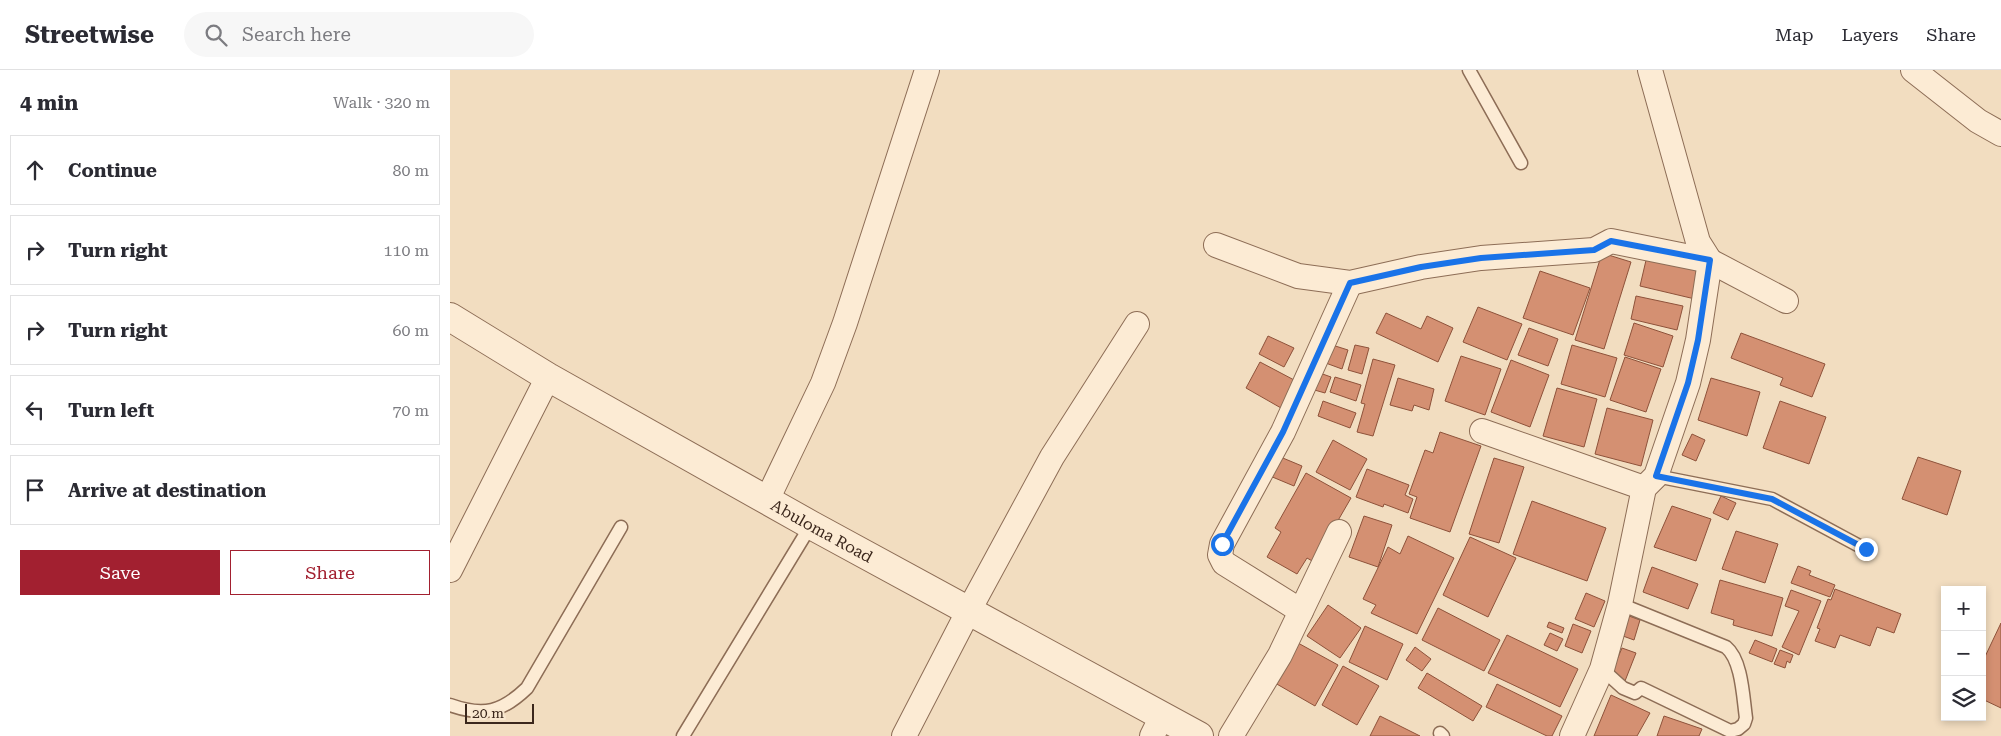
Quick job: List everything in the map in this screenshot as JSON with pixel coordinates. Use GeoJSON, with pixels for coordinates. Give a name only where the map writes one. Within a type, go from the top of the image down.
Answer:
{"type":"FeatureCollection","features":[{"type":"Feature","properties":{"kind":"street"},"geometry":{"type":"LineString","coordinates":[[767,500],[822,383],[842,332],[926,70]]}},
{"type":"Feature","properties":{"kind":"street"},"geometry":{"type":"LineString","coordinates":[[1572,736],[1602,669],[1650,482],[1688,383],[1698,340],[1710,260],[1698,242],[1650,70]]}},
{"type":"Feature","properties":{"kind":"street"},"geometry":{"type":"LineString","coordinates":[[1913,70],[1978,121],[2001,134]]}},
{"type":"Feature","properties":{"kind":"street"},"geometry":{"type":"LineString","coordinates":[[1216,245],[1298,276],[1350,283],[1421,267],[1481,258],[1594,250],[1611,241],[1710,260],[1786,301]]}},
{"type":"Feature","properties":{"kind":"street"},"geometry":{"type":"LineString","coordinates":[[1301,611],[1224,563],[1220,555],[1222,544],[1283,432],[1350,283]]}},
{"type":"Feature","properties":{"kind":"street","name":"Abuloma Road"},"geometry":{"type":"LineString","coordinates":[[450,317],[548,377],[968,612],[1157,726],[1199,736]]}},
{"type":"Feature","properties":{"kind":"street"},"geometry":{"type":"LineString","coordinates":[[904,736],[968,612],[1052,457],[1137,324]]}},
{"type":"Feature","properties":{"kind":"street"},"geometry":{"type":"LineString","coordinates":[[450,570],[548,377]]}},
{"type":"Feature","properties":{"kind":"street"},"geometry":{"type":"LineString","coordinates":[[1482,431],[1650,482]]}},
{"type":"Feature","properties":{"kind":"street"},"geometry":{"type":"LineString","coordinates":[[1231,736],[1280,655],[1339,532]]}},
{"type":"Feature","properties":{"kind":"lane"},"geometry":{"type":"LineString","coordinates":[[1469,70],[1522,163]]}},
{"type":"Feature","properties":{"kind":"lane"},"geometry":{"type":"LineString","coordinates":[[1650,482],[1772,499],[1866,549]]}},
{"type":"Feature","properties":{"kind":"lane"},"geometry":{"type":"LineString","coordinates":[[682,736],[811,525]]}},
{"type":"Feature","properties":{"kind":"lane"},"geometry":{"type":"LineString","coordinates":[[450,705],[468,711],[494,710],[512,702],[527,688],[621,527]]}},
{"type":"Feature","properties":{"kind":"lane"},"geometry":{"type":"LineString","coordinates":[[1602,669],[1623,688],[1635,693],[1641,688],[1730,731],[1738,729],[1744,724],[1746,718],[1737,662],[1732,652],[1726,647],[1620,604]]}},
{"type":"Feature","properties":{"kind":"building"},"geometry":{"type":"Polygon","coordinates":[[[1602,253],[1631,262],[1604,349],[1575,340],[1602,253]]]}},
{"type":"Feature","properties":{"kind":"building"},"geometry":{"type":"Polygon","coordinates":[[[1647,256],[1702,269],[1695,299],[1640,286],[1647,256]]]}},
{"type":"Feature","properties":{"kind":"building"},"geometry":{"type":"Polygon","coordinates":[[[1540,271],[1590,288],[1573,335],[1523,318],[1540,271]]]}},
{"type":"Feature","properties":{"kind":"building"},"geometry":{"type":"Polygon","coordinates":[[[1636,296],[1683,306],[1677,330],[1631,319],[1636,296]]]}},
{"type":"Feature","properties":{"kind":"building"},"geometry":{"type":"Polygon","coordinates":[[[1478,307],[1522,324],[1507,360],[1463,342],[1478,307]]]}},
{"type":"Feature","properties":{"kind":"building"},"geometry":{"type":"Polygon","coordinates":[[[1386,313],[1421,329],[1427,316],[1453,328],[1438,362],[1376,333],[1386,313]]]}},
{"type":"Feature","properties":{"kind":"building"},"geometry":{"type":"Polygon","coordinates":[[[1634,323],[1673,336],[1663,367],[1624,355],[1634,323]]]}},
{"type":"Feature","properties":{"kind":"building"},"geometry":{"type":"Polygon","coordinates":[[[1529,328],[1558,339],[1548,366],[1518,355],[1529,328]]]}},
{"type":"Feature","properties":{"kind":"building"},"geometry":{"type":"Polygon","coordinates":[[[1741,333],[1825,364],[1812,397],[1780,385],[1783,378],[1731,358],[1741,333]]]}},
{"type":"Feature","properties":{"kind":"building"},"geometry":{"type":"Polygon","coordinates":[[[1268,336],[1294,348],[1284,367],[1259,354],[1268,336]]]}},
{"type":"Feature","properties":{"kind":"building"},"geometry":{"type":"Polygon","coordinates":[[[1329,344],[1348,350],[1342,369],[1323,362],[1329,344]]]}},
{"type":"Feature","properties":{"kind":"building"},"geometry":{"type":"Polygon","coordinates":[[[1355,345],[1369,348],[1362,374],[1348,370],[1355,345]]]}},
{"type":"Feature","properties":{"kind":"building"},"geometry":{"type":"Polygon","coordinates":[[[1572,345],[1617,358],[1605,397],[1561,384],[1572,345]]]}},
{"type":"Feature","properties":{"kind":"building"},"geometry":{"type":"Polygon","coordinates":[[[1461,356],[1501,369],[1485,415],[1445,401],[1461,356]]]}},
{"type":"Feature","properties":{"kind":"building"},"geometry":{"type":"Polygon","coordinates":[[[1625,357],[1661,369],[1646,412],[1610,400],[1625,357]]]}},
{"type":"Feature","properties":{"kind":"building"},"geometry":{"type":"Polygon","coordinates":[[[1373,359],[1395,365],[1373,436],[1357,432],[1365,404],[1361,403],[1373,359]]]}},
{"type":"Feature","properties":{"kind":"building"},"geometry":{"type":"Polygon","coordinates":[[[1511,360],[1549,375],[1530,427],[1491,412],[1511,360]]]}},
{"type":"Feature","properties":{"kind":"building"},"geometry":{"type":"Polygon","coordinates":[[[1260,362],[1296,381],[1281,408],[1246,388],[1260,362]]]}},
{"type":"Feature","properties":{"kind":"building"},"geometry":{"type":"Polygon","coordinates":[[[1317,372],[1331,377],[1325,393],[1311,389],[1317,372]]]}},
{"type":"Feature","properties":{"kind":"building"},"geometry":{"type":"Polygon","coordinates":[[[1335,377],[1361,385],[1356,401],[1330,392],[1335,377]]]}},
{"type":"Feature","properties":{"kind":"building"},"geometry":{"type":"Polygon","coordinates":[[[1398,378],[1434,389],[1429,410],[1414,405],[1412,411],[1390,405],[1398,378]]]}},
{"type":"Feature","properties":{"kind":"building"},"geometry":{"type":"Polygon","coordinates":[[[1711,378],[1760,392],[1747,436],[1698,420],[1711,378]]]}},
{"type":"Feature","properties":{"kind":"building"},"geometry":{"type":"Polygon","coordinates":[[[1557,388],[1597,399],[1584,447],[1543,436],[1557,388]]]}},
{"type":"Feature","properties":{"kind":"building"},"geometry":{"type":"Polygon","coordinates":[[[1323,401],[1356,413],[1350,428],[1318,416],[1323,401]]]}},
{"type":"Feature","properties":{"kind":"building"},"geometry":{"type":"Polygon","coordinates":[[[1780,401],[1826,417],[1809,464],[1763,448],[1780,401]]]}},
{"type":"Feature","properties":{"kind":"building"},"geometry":{"type":"Polygon","coordinates":[[[1607,408],[1653,420],[1641,466],[1595,454],[1607,408]]]}},
{"type":"Feature","properties":{"kind":"building"},"geometry":{"type":"Polygon","coordinates":[[[1440,432],[1481,446],[1450,532],[1410,518],[1417,497],[1409,494],[1425,450],[1433,453],[1440,432]]]}},
{"type":"Feature","properties":{"kind":"building"},"geometry":{"type":"Polygon","coordinates":[[[1692,434],[1705,440],[1696,461],[1682,455],[1692,434]]]}},
{"type":"Feature","properties":{"kind":"building"},"geometry":{"type":"Polygon","coordinates":[[[1333,440],[1367,459],[1350,490],[1316,472],[1333,440]]]}},
{"type":"Feature","properties":{"kind":"building"},"geometry":{"type":"Polygon","coordinates":[[[1278,456],[1302,466],[1294,486],[1270,476],[1278,456]]]}},
{"type":"Feature","properties":{"kind":"building"},"geometry":{"type":"Polygon","coordinates":[[[1918,457],[1961,471],[1947,515],[1902,499],[1918,457]]]}},
{"type":"Feature","properties":{"kind":"building"},"geometry":{"type":"Polygon","coordinates":[[[1494,458],[1524,467],[1499,543],[1469,534],[1494,458]]]}},
{"type":"Feature","properties":{"kind":"building"},"geometry":{"type":"Polygon","coordinates":[[[1367,469],[1409,485],[1405,495],[1413,499],[1408,513],[1384,504],[1383,507],[1356,497],[1367,469]]]}},
{"type":"Feature","properties":{"kind":"building"},"geometry":{"type":"Polygon","coordinates":[[[1306,473],[1351,498],[1314,562],[1307,558],[1297,574],[1267,557],[1281,532],[1275,528],[1306,473]]]}},
{"type":"Feature","properties":{"kind":"building"},"geometry":{"type":"Polygon","coordinates":[[[1721,496],[1736,503],[1728,520],[1713,513],[1721,496]]]}},
{"type":"Feature","properties":{"kind":"building"},"geometry":{"type":"Polygon","coordinates":[[[1532,501],[1606,528],[1587,581],[1513,554],[1532,501]]]}},
{"type":"Feature","properties":{"kind":"building"},"geometry":{"type":"Polygon","coordinates":[[[1672,506],[1711,519],[1696,561],[1654,547],[1672,506]]]}},
{"type":"Feature","properties":{"kind":"building"},"geometry":{"type":"Polygon","coordinates":[[[1364,516],[1392,525],[1378,567],[1349,557],[1364,516]]]}},
{"type":"Feature","properties":{"kind":"building"},"geometry":{"type":"Polygon","coordinates":[[[1736,531],[1778,544],[1765,583],[1722,569],[1736,531]]]}},
{"type":"Feature","properties":{"kind":"building"},"geometry":{"type":"Polygon","coordinates":[[[1408,536],[1454,558],[1417,634],[1371,613],[1376,605],[1363,599],[1388,547],[1400,554],[1408,536]]]}},
{"type":"Feature","properties":{"kind":"building"},"geometry":{"type":"Polygon","coordinates":[[[1470,537],[1516,558],[1488,617],[1443,595],[1470,537]]]}},
{"type":"Feature","properties":{"kind":"building"},"geometry":{"type":"Polygon","coordinates":[[[1798,566],[1811,571],[1809,575],[1835,585],[1830,597],[1791,583],[1798,566]]]}},
{"type":"Feature","properties":{"kind":"building"},"geometry":{"type":"Polygon","coordinates":[[[1652,567],[1698,584],[1688,609],[1643,592],[1652,567]]]}},
{"type":"Feature","properties":{"kind":"building"},"geometry":{"type":"Polygon","coordinates":[[[1720,580],[1783,598],[1772,636],[1733,625],[1734,620],[1711,613],[1720,580]]]}},
{"type":"Feature","properties":{"kind":"building"},"geometry":{"type":"Polygon","coordinates":[[[1835,589],[1901,614],[1894,633],[1877,627],[1870,646],[1840,635],[1835,648],[1815,641],[1820,629],[1817,628],[1828,599],[1831,600],[1835,589]]]}},
{"type":"Feature","properties":{"kind":"building"},"geometry":{"type":"Polygon","coordinates":[[[1791,590],[1821,601],[1799,655],[1782,647],[1799,611],[1785,606],[1791,590]]]}},
{"type":"Feature","properties":{"kind":"building"},"geometry":{"type":"Polygon","coordinates":[[[1586,593],[1605,601],[1594,627],[1575,619],[1586,593]]]}},
{"type":"Feature","properties":{"kind":"building"},"geometry":{"type":"Polygon","coordinates":[[[1328,605],[1361,628],[1340,658],[1307,636],[1328,605]]]}},
{"type":"Feature","properties":{"kind":"building"},"geometry":{"type":"Polygon","coordinates":[[[1438,608],[1500,640],[1484,671],[1422,640],[1438,608]]]}},
{"type":"Feature","properties":{"kind":"building"},"geometry":{"type":"Polygon","coordinates":[[[1629,616],[1640,620],[1634,640],[1623,636],[1629,616]]]}},
{"type":"Feature","properties":{"kind":"building"},"geometry":{"type":"Polygon","coordinates":[[[1549,622],[1564,628],[1562,633],[1547,627],[1549,622]]]}},
{"type":"Feature","properties":{"kind":"building"},"geometry":{"type":"Polygon","coordinates":[[[2001,623],[2001,708],[1986,701],[1986,655],[2001,623]]]}},
{"type":"Feature","properties":{"kind":"building"},"geometry":{"type":"Polygon","coordinates":[[[1573,624],[1591,631],[1582,653],[1565,646],[1573,624]]]}},
{"type":"Feature","properties":{"kind":"building"},"geometry":{"type":"Polygon","coordinates":[[[1365,626],[1403,644],[1387,680],[1349,662],[1365,626]]]}},
{"type":"Feature","properties":{"kind":"building"},"geometry":{"type":"Polygon","coordinates":[[[1550,633],[1563,639],[1557,651],[1544,645],[1550,633]]]}},
{"type":"Feature","properties":{"kind":"building"},"geometry":{"type":"Polygon","coordinates":[[[1507,635],[1578,669],[1560,707],[1488,673],[1507,635]]]}},
{"type":"Feature","properties":{"kind":"building"},"geometry":{"type":"Polygon","coordinates":[[[1755,640],[1777,649],[1772,662],[1749,653],[1755,640]]]}},
{"type":"Feature","properties":{"kind":"building"},"geometry":{"type":"Polygon","coordinates":[[[1298,643],[1338,665],[1315,706],[1275,683],[1298,643]]]}},
{"type":"Feature","properties":{"kind":"building"},"geometry":{"type":"Polygon","coordinates":[[[1415,647],[1431,659],[1422,671],[1406,660],[1415,647]]]}},
{"type":"Feature","properties":{"kind":"building"},"geometry":{"type":"Polygon","coordinates":[[[1622,648],[1636,653],[1625,681],[1610,676],[1622,648]]]}},
{"type":"Feature","properties":{"kind":"building"},"geometry":{"type":"Polygon","coordinates":[[[1780,650],[1793,655],[1790,663],[1787,661],[1785,668],[1774,664],[1780,650]]]}},
{"type":"Feature","properties":{"kind":"building"},"geometry":{"type":"Polygon","coordinates":[[[1343,666],[1379,686],[1357,725],[1322,705],[1343,666]]]}},
{"type":"Feature","properties":{"kind":"building"},"geometry":{"type":"Polygon","coordinates":[[[1427,673],[1482,706],[1473,721],[1418,688],[1427,673]]]}},
{"type":"Feature","properties":{"kind":"building"},"geometry":{"type":"Polygon","coordinates":[[[1497,684],[1562,716],[1552,736],[1547,736],[1486,707],[1497,684]]]}},
{"type":"Feature","properties":{"kind":"building"},"geometry":{"type":"Polygon","coordinates":[[[1611,695],[1650,713],[1637,736],[1594,736],[1611,695]]]}},
{"type":"Feature","properties":{"kind":"building"},"geometry":{"type":"Polygon","coordinates":[[[1380,716],[1420,736],[1370,736],[1380,716]]]}},
{"type":"Feature","properties":{"kind":"building"},"geometry":{"type":"Polygon","coordinates":[[[1664,716],[1702,729],[1699,736],[1657,736],[1664,716]]]}},
{"type":"Feature","properties":{"kind":"route"},"geometry":{"type":"LineString","coordinates":[[1222,544],[1283,432],[1350,283],[1421,267],[1481,258],[1594,250],[1611,241],[1710,260],[1698,340],[1688,383],[1656,476],[1772,499],[1866,549]]}}]}
